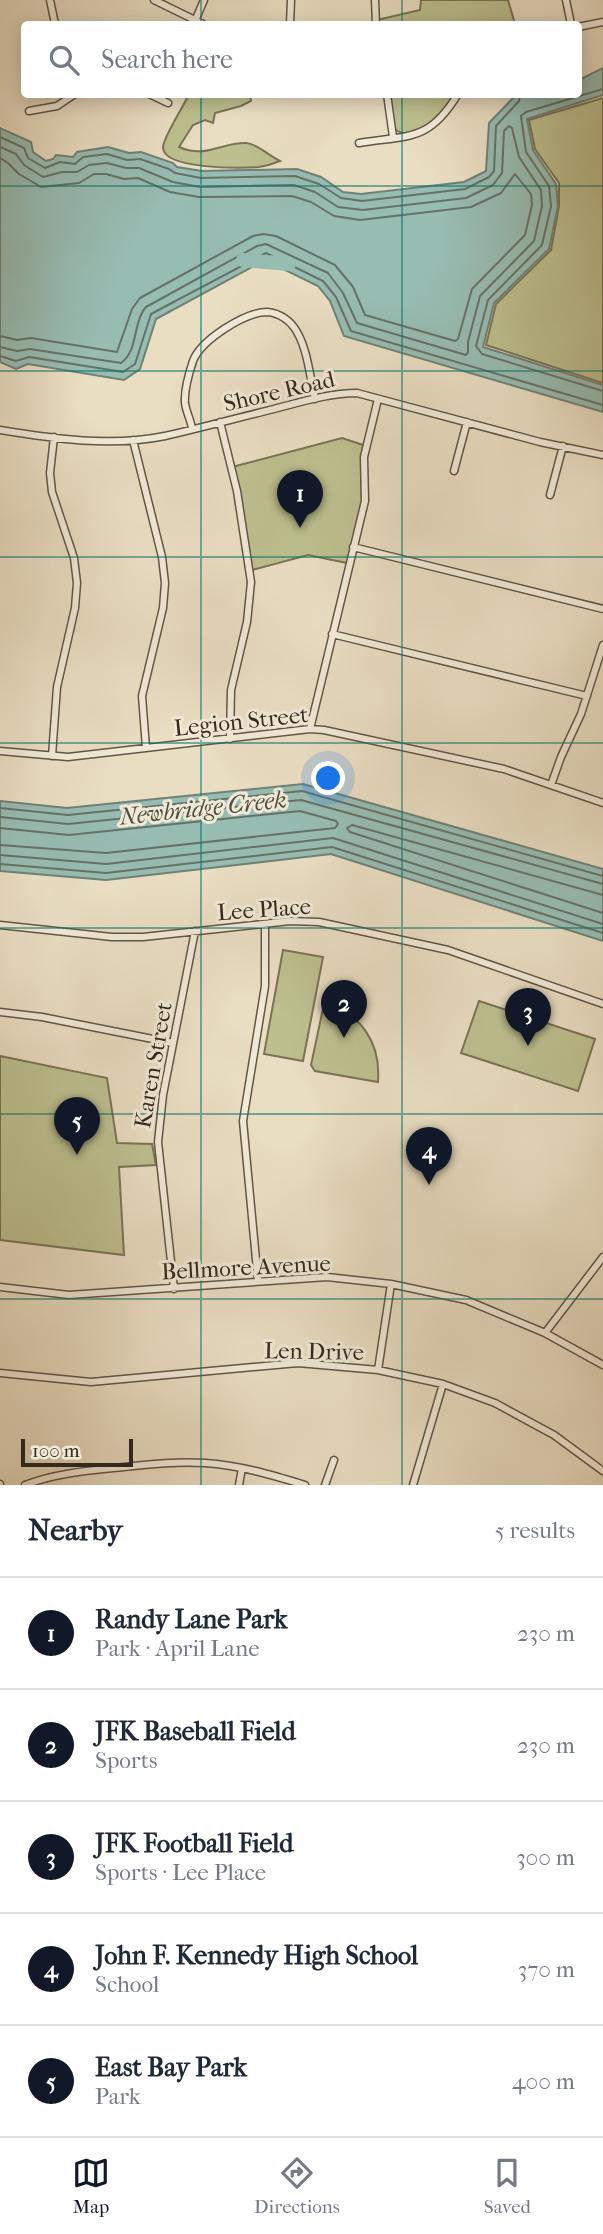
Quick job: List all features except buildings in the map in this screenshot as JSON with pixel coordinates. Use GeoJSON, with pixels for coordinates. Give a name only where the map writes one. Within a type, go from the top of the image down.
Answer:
{"type":"FeatureCollection","features":[{"type":"Feature","properties":{"kind":"street"},"geometry":{"type":"LineString","coordinates":[[50,0],[54,21]]}},
{"type":"Feature","properties":{"kind":"street"},"geometry":{"type":"LineString","coordinates":[[154,0],[195,21],[204,0]]}},
{"type":"Feature","properties":{"kind":"street"},"geometry":{"type":"LineString","coordinates":[[290,21],[292,0]]}},
{"type":"Feature","properties":{"kind":"street"},"geometry":{"type":"LineString","coordinates":[[375,0],[376,21]]}},
{"type":"Feature","properties":{"kind":"street"},"geometry":{"type":"LineString","coordinates":[[565,0],[570,21]]}},
{"type":"Feature","properties":{"kind":"street"},"geometry":{"type":"LineString","coordinates":[[582,26],[603,22]]}},
{"type":"Feature","properties":{"kind":"street"},"geometry":{"type":"LineString","coordinates":[[29,111],[57,106],[69,98]]}},
{"type":"Feature","properties":{"kind":"street"},"geometry":{"type":"LineString","coordinates":[[157,98],[168,103]]}},
{"type":"Feature","properties":{"kind":"street"},"geometry":{"type":"LineString","coordinates":[[388,98],[394,137]]}},
{"type":"Feature","properties":{"kind":"street"},"geometry":{"type":"LineString","coordinates":[[359,143],[420,133],[433,127],[456,98]]}},
{"type":"Feature","properties":{"kind":"street"},"geometry":{"type":"LineString","coordinates":[[191,429],[185,402],[198,350],[218,334],[260,313],[284,317],[298,332],[315,399]]}},
{"type":"Feature","properties":{"kind":"street","name":"Shore Road"},"geometry":{"type":"LineString","coordinates":[[0,430],[107,442],[133,440],[315,399],[357,393],[603,455]]}},
{"type":"Feature","properties":{"kind":"street"},"geometry":{"type":"LineString","coordinates":[[310,729],[365,501],[365,447],[378,399]]}},
{"type":"Feature","properties":{"kind":"street"},"geometry":{"type":"LineString","coordinates":[[220,422],[237,491],[251,582],[247,622],[231,691],[230,739]]}},
{"type":"Feature","properties":{"kind":"street"},"geometry":{"type":"LineString","coordinates":[[454,471],[467,422]]}},
{"type":"Feature","properties":{"kind":"street"},"geometry":{"type":"LineString","coordinates":[[52,756],[57,687],[75,608],[77,583],[74,558],[52,492],[50,473],[54,437]]}},
{"type":"Feature","properties":{"kind":"street"},"geometry":{"type":"LineString","coordinates":[[133,440],[166,583],[163,608],[142,696],[146,748]]}},
{"type":"Feature","properties":{"kind":"street"},"geometry":{"type":"LineString","coordinates":[[550,495],[563,446]]}},
{"type":"Feature","properties":{"kind":"street"},"geometry":{"type":"LineString","coordinates":[[353,548],[603,609]]}},
{"type":"Feature","properties":{"kind":"street"},"geometry":{"type":"LineString","coordinates":[[332,634],[587,696]]}},
{"type":"Feature","properties":{"kind":"street"},"geometry":{"type":"LineString","coordinates":[[551,785],[587,696],[603,645]]}},
{"type":"Feature","properties":{"kind":"street","name":"Legion Street"},"geometry":{"type":"LineString","coordinates":[[0,751],[68,757],[310,729],[492,766],[603,803]]}},
{"type":"Feature","properties":{"kind":"street","name":"Lee Place"},"geometry":{"type":"LineString","coordinates":[[0,925],[112,937],[319,922],[448,950],[603,1004]]}},
{"type":"Feature","properties":{"kind":"street"},"geometry":{"type":"LineString","coordinates":[[258,1281],[243,1121],[265,986],[265,924]]}},
{"type":"Feature","properties":{"kind":"street","name":"Karen Street"},"geometry":{"type":"LineString","coordinates":[[174,1289],[158,1142],[163,1095],[195,931]]}},
{"type":"Feature","properties":{"kind":"street"},"geometry":{"type":"LineString","coordinates":[[0,1012],[42,1017],[173,1043]]}},
{"type":"Feature","properties":{"kind":"street"},"geometry":{"type":"LineString","coordinates":[[545,1332],[603,1257]]}},
{"type":"Feature","properties":{"kind":"street","name":"Bellmore Avenue"},"geometry":{"type":"LineString","coordinates":[[0,1288],[69,1295],[327,1277],[391,1284],[466,1300],[545,1332],[603,1365]]}},
{"type":"Feature","properties":{"kind":"street"},"geometry":{"type":"LineString","coordinates":[[378,1370],[391,1284]]}},
{"type":"Feature","properties":{"kind":"street","name":"Len Drive"},"geometry":{"type":"LineString","coordinates":[[0,1373],[91,1382],[298,1363],[378,1370],[443,1384],[495,1403],[554,1435],[603,1471]]}},
{"type":"Feature","properties":{"kind":"street"},"geometry":{"type":"LineString","coordinates":[[412,1485],[443,1384]]}},
{"type":"Feature","properties":{"kind":"street"},"geometry":{"type":"LineString","coordinates":[[325,1485],[334,1460]]}},
{"type":"Feature","properties":{"kind":"street"},"geometry":{"type":"LineString","coordinates":[[25,1485],[59,1475],[167,1463],[203,1463],[242,1468],[305,1485]]}},
{"type":"Feature","properties":{"kind":"street"},"geometry":{"type":"LineString","coordinates":[[239,1485],[242,1468]]}},
{"type":"Feature","properties":{"kind":"green space"},"geometry":{"type":"Polygon","coordinates":[[[421,0],[508,0],[514,21],[377,20],[420,10],[421,0]]]}},
{"type":"Feature","properties":{"kind":"green space"},"geometry":{"type":"Polygon","coordinates":[[[187,98],[250,98],[251,101],[241,106],[215,113],[213,123],[205,120],[193,125],[179,147],[206,151],[246,143],[280,161],[259,167],[190,164],[167,155],[163,148],[169,130],[187,98]]]}},
{"type":"Feature","properties":{"kind":"green space"},"geometry":{"type":"Polygon","coordinates":[[[389,98],[454,98],[430,125],[421,130],[404,133],[394,129],[389,98]]]}},
{"type":"Feature","properties":{"kind":"green space"},"geometry":{"type":"Polygon","coordinates":[[[603,98],[603,383],[486,345],[496,304],[551,250],[559,206],[559,183],[535,149],[529,120],[603,98]]]}},
{"type":"Feature","properties":{"kind":"green space"},"geometry":{"type":"Polygon","coordinates":[[[342,438],[363,445],[362,502],[347,563],[308,555],[252,570],[232,467],[342,438]]]}},
{"type":"Feature","properties":{"kind":"green space"},"geometry":{"type":"Polygon","coordinates":[[[283,950],[323,957],[303,1061],[264,1054],[283,950]]]}},
{"type":"Feature","properties":{"kind":"green space"},"geometry":{"type":"Polygon","coordinates":[[[479,1001],[595,1039],[578,1091],[461,1053],[479,1001]]]}},
{"type":"Feature","properties":{"kind":"green space"},"geometry":{"type":"Polygon","coordinates":[[[324,1004],[349,1015],[366,1032],[376,1055],[378,1082],[315,1071],[311,1065],[324,1004]]]}},
{"type":"Feature","properties":{"kind":"green space"},"geometry":{"type":"Polygon","coordinates":[[[0,1056],[107,1078],[117,1143],[152,1144],[156,1165],[119,1167],[124,1255],[0,1240],[0,1056]]]}},
{"type":"Feature","properties":{"kind":"water"},"geometry":{"type":"Polygon","coordinates":[[[603,68],[603,95],[527,119],[533,150],[556,184],[558,206],[549,249],[494,303],[483,347],[603,385],[603,412],[344,336],[330,301],[318,286],[265,260],[156,319],[140,369],[124,380],[28,364],[16,369],[0,362],[0,128],[31,142],[33,152],[46,161],[56,155],[73,157],[77,152],[108,147],[129,153],[141,152],[173,163],[177,167],[202,171],[297,169],[321,177],[343,192],[361,194],[464,182],[486,171],[489,123],[513,98],[582,98],[582,78],[603,68]]]}},
{"type":"Feature","properties":{"kind":"water","name":"Newbridge Creek"},"geometry":{"type":"Polygon","coordinates":[[[303,784],[603,869],[603,941],[331,854],[106,880],[0,871],[0,801],[67,808],[303,784]]]}},
{"type":"Feature","properties":{"kind":"waterway"},"geometry":{"type":"LineString","coordinates":[[243,260],[289,264]]}},
{"type":"Feature","properties":{"kind":"place","name":"Randy Lane Park"},"geometry":{"type":"Point","coordinates":[300,528]}},
{"type":"Feature","properties":{"kind":"place","name":"JFK Baseball Field"},"geometry":{"type":"Point","coordinates":[344,1038]}},
{"type":"Feature","properties":{"kind":"place","name":"JFK Football Field"},"geometry":{"type":"Point","coordinates":[528,1046]}},
{"type":"Feature","properties":{"kind":"place","name":"East Bay Park"},"geometry":{"type":"Point","coordinates":[77,1155]}},
{"type":"Feature","properties":{"kind":"place","name":"John F. Kennedy High School"},"geometry":{"type":"Point","coordinates":[429,1185]}}]}
